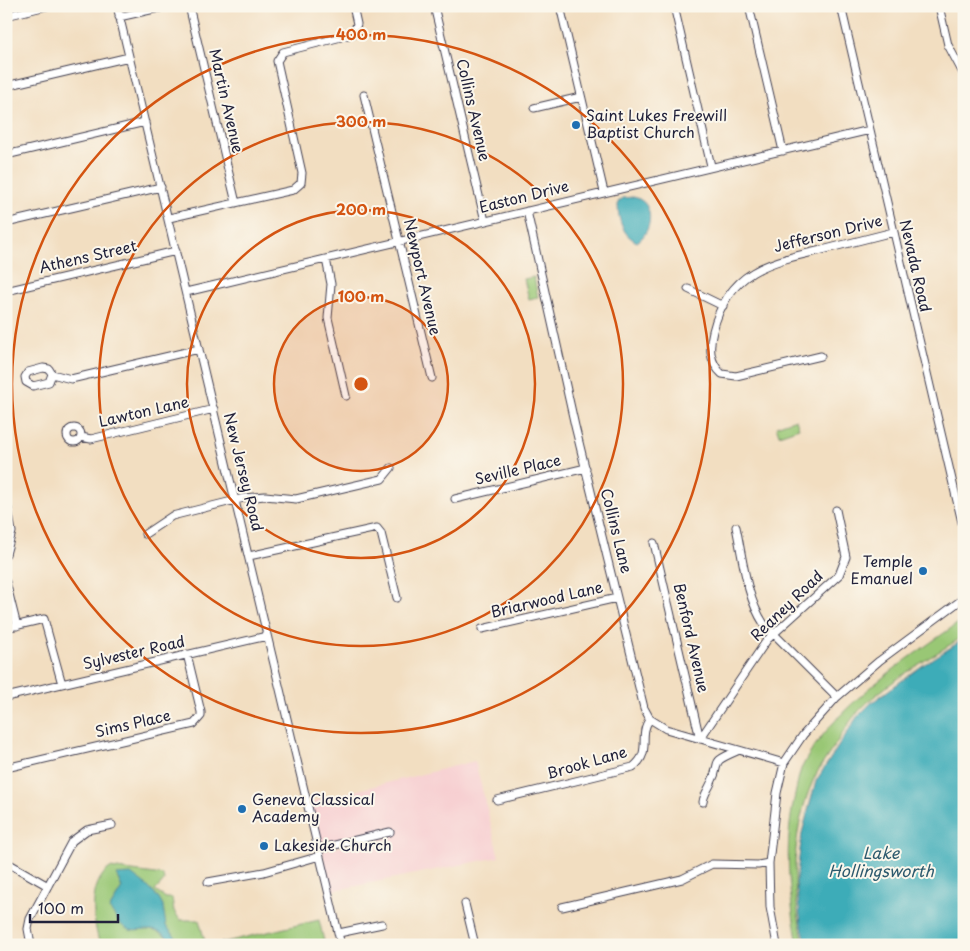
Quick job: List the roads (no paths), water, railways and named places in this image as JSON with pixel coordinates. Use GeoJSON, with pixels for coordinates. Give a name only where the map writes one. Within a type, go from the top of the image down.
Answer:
{"type":"FeatureCollection","features":[{"type":"Feature","properties":{"kind":"street"},"geometry":{"type":"LineString","coordinates":[[6,16],[46,6]]}},
{"type":"Feature","properties":{"kind":"street","name":"New Jersey Road"},"geometry":{"type":"LineString","coordinates":[[116,6],[169,218],[341,945]]}},
{"type":"Feature","properties":{"kind":"street"},"geometry":{"type":"LineString","coordinates":[[119,18],[168,6]]}},
{"type":"Feature","properties":{"kind":"street","name":"Martin Avenue"},"geometry":{"type":"LineString","coordinates":[[189,6],[236,203]]}},
{"type":"Feature","properties":{"kind":"street"},"geometry":{"type":"LineString","coordinates":[[169,218],[293,190],[301,183],[302,173],[277,61],[283,52],[353,34],[357,24],[353,6]]}},
{"type":"Feature","properties":{"kind":"street","name":"Collins Avenue"},"geometry":{"type":"LineString","coordinates":[[434,6],[485,221]]}},
{"type":"Feature","properties":{"kind":"street"},"geometry":{"type":"LineString","coordinates":[[560,6],[604,192]]}},
{"type":"Feature","properties":{"kind":"street"},"geometry":{"type":"LineString","coordinates":[[674,6],[711,166]]}},
{"type":"Feature","properties":{"kind":"street"},"geometry":{"type":"LineString","coordinates":[[749,6],[783,151]]}},
{"type":"Feature","properties":{"kind":"street","name":"Nevada Road"},"geometry":{"type":"LineString","coordinates":[[841,6],[964,531]]}},
{"type":"Feature","properties":{"kind":"street"},"geometry":{"type":"LineString","coordinates":[[939,6],[948,45],[964,75]]}},
{"type":"Feature","properties":{"kind":"street"},"geometry":{"type":"LineString","coordinates":[[6,86],[129,57]]}},
{"type":"Feature","properties":{"kind":"street","name":"Newport Avenue"},"geometry":{"type":"LineString","coordinates":[[364,95],[432,378]]}},
{"type":"Feature","properties":{"kind":"street"},"geometry":{"type":"LineString","coordinates":[[534,108],[581,97]]}},
{"type":"Feature","properties":{"kind":"street"},"geometry":{"type":"LineString","coordinates":[[6,155],[145,122]]}},
{"type":"Feature","properties":{"kind":"street","name":"Easton Drive"},"geometry":{"type":"LineString","coordinates":[[186,292],[711,166],[870,130]]}},
{"type":"Feature","properties":{"kind":"street"},"geometry":{"type":"LineString","coordinates":[[6,223],[161,187]]}},
{"type":"Feature","properties":{"kind":"street","name":"Collins Lane"},"geometry":{"type":"LineString","coordinates":[[527,210],[617,598],[640,692],[650,719]]}},
{"type":"Feature","properties":{"kind":"street","name":"Jefferson Drive"},"geometry":{"type":"LineString","coordinates":[[820,356],[736,376],[722,374],[712,361],[711,353],[715,325],[722,306],[743,279],[768,263],[893,232]]}},
{"type":"Feature","properties":{"kind":"street","name":"Athens Street"},"geometry":{"type":"LineString","coordinates":[[6,291],[176,251]]}},
{"type":"Feature","properties":{"kind":"street"},"geometry":{"type":"LineString","coordinates":[[326,259],[331,284],[328,318],[346,396]]}},
{"type":"Feature","properties":{"kind":"street"},"geometry":{"type":"LineString","coordinates":[[688,289],[722,306]]}},
{"type":"Feature","properties":{"kind":"street"},"geometry":{"type":"LineString","coordinates":[[52,374],[71,379],[199,349]]}},
{"type":"Feature","properties":{"kind":"street","name":"Lawton Lane"},"geometry":{"type":"LineString","coordinates":[[81,437],[91,439],[214,409]]}},
{"type":"Feature","properties":{"kind":"street"},"geometry":{"type":"LineString","coordinates":[[145,534],[172,516],[260,496],[296,499],[382,479],[391,468]]}},
{"type":"Feature","properties":{"kind":"street","name":"Seville Place"},"geometry":{"type":"LineString","coordinates":[[455,499],[586,468]]}},
{"type":"Feature","properties":{"kind":"street"},"geometry":{"type":"LineString","coordinates":[[6,498],[12,532],[6,554]]}},
{"type":"Feature","properties":{"kind":"street","name":"Reaney Road"},"geometry":{"type":"LineString","coordinates":[[700,739],[747,668],[774,633],[834,580],[844,566],[845,549],[836,510]]}},
{"type":"Feature","properties":{"kind":"street"},"geometry":{"type":"LineString","coordinates":[[736,527],[754,608],[764,624],[837,697]]}},
{"type":"Feature","properties":{"kind":"street"},"geometry":{"type":"LineString","coordinates":[[249,556],[377,528],[381,533],[397,598]]}},
{"type":"Feature","properties":{"kind":"street","name":"Benford Avenue"},"geometry":{"type":"LineString","coordinates":[[654,543],[700,739]]}},
{"type":"Feature","properties":{"kind":"street"},"geometry":{"type":"LineString","coordinates":[[6,582],[17,626]]}},
{"type":"Feature","properties":{"kind":"street","name":"Briarwood Lane"},"geometry":{"type":"LineString","coordinates":[[482,629],[617,598]]}},
{"type":"Feature","properties":{"kind":"street"},"geometry":{"type":"LineString","coordinates":[[777,945],[770,907],[769,863],[777,794],[784,763],[803,735],[837,697],[878,662],[964,598]]}},
{"type":"Feature","properties":{"kind":"street"},"geometry":{"type":"LineString","coordinates":[[6,628],[44,619],[62,684]]}},
{"type":"Feature","properties":{"kind":"street","name":"Sylvester Road"},"geometry":{"type":"LineString","coordinates":[[6,697],[268,636]]}},
{"type":"Feature","properties":{"kind":"street","name":"Sims Place"},"geometry":{"type":"LineString","coordinates":[[6,768],[194,724],[201,716],[201,712],[187,654]]}},
{"type":"Feature","properties":{"kind":"street"},"geometry":{"type":"LineString","coordinates":[[650,719],[666,729],[784,763]]}},
{"type":"Feature","properties":{"kind":"street","name":"Brook Lane"},"geometry":{"type":"LineString","coordinates":[[497,800],[633,767],[643,754],[643,728],[650,719]]}},
{"type":"Feature","properties":{"kind":"street"},"geometry":{"type":"LineString","coordinates":[[703,802],[704,794],[713,780],[716,764],[721,758],[737,751]]}},
{"type":"Feature","properties":{"kind":"street"},"geometry":{"type":"LineString","coordinates":[[31,945],[28,924],[72,841],[87,830],[112,825]]}},
{"type":"Feature","properties":{"kind":"street"},"geometry":{"type":"LineString","coordinates":[[208,882],[264,872],[390,832]]}},
{"type":"Feature","properties":{"kind":"street"},"geometry":{"type":"LineString","coordinates":[[6,862],[48,886]]}},
{"type":"Feature","properties":{"kind":"street"},"geometry":{"type":"LineString","coordinates":[[562,907],[682,879],[712,864],[758,865],[769,863]]}},
{"type":"Feature","properties":{"kind":"street"},"geometry":{"type":"LineString","coordinates":[[465,904],[474,945]]}},
{"type":"Feature","properties":{"kind":"street"},"geometry":{"type":"LineString","coordinates":[[338,933],[382,924]]}},
{"type":"Feature","properties":{"kind":"water"},"geometry":{"type":"Polygon","coordinates":[[[633,197],[646,204],[650,217],[646,231],[637,242],[627,235],[624,230],[618,208],[618,202],[623,198],[633,197]]]}},
{"type":"Feature","properties":{"kind":"water","name":"Lake Hollingsworth"},"geometry":{"type":"Polygon","coordinates":[[[964,639],[964,945],[807,945],[801,923],[796,883],[802,833],[816,781],[857,717],[871,703],[923,665],[964,639]]]}},
{"type":"Feature","properties":{"kind":"water"},"geometry":{"type":"Polygon","coordinates":[[[131,874],[148,887],[159,899],[163,906],[166,926],[183,945],[175,945],[160,932],[153,930],[129,930],[122,925],[109,909],[122,888],[117,875],[131,874]]]}},
{"type":"Feature","properties":{"kind":"place","name":"Saint Lukes Freewill Baptist Church"},"geometry":{"type":"Point","coordinates":[576,125]}},
{"type":"Feature","properties":{"kind":"place","name":"Temple Emanuel"},"geometry":{"type":"Point","coordinates":[923,571]}},
{"type":"Feature","properties":{"kind":"place","name":"Geneva Classical Academy"},"geometry":{"type":"Point","coordinates":[242,809]}},
{"type":"Feature","properties":{"kind":"place","name":"Lakeside Church"},"geometry":{"type":"Point","coordinates":[264,846]}}]}
